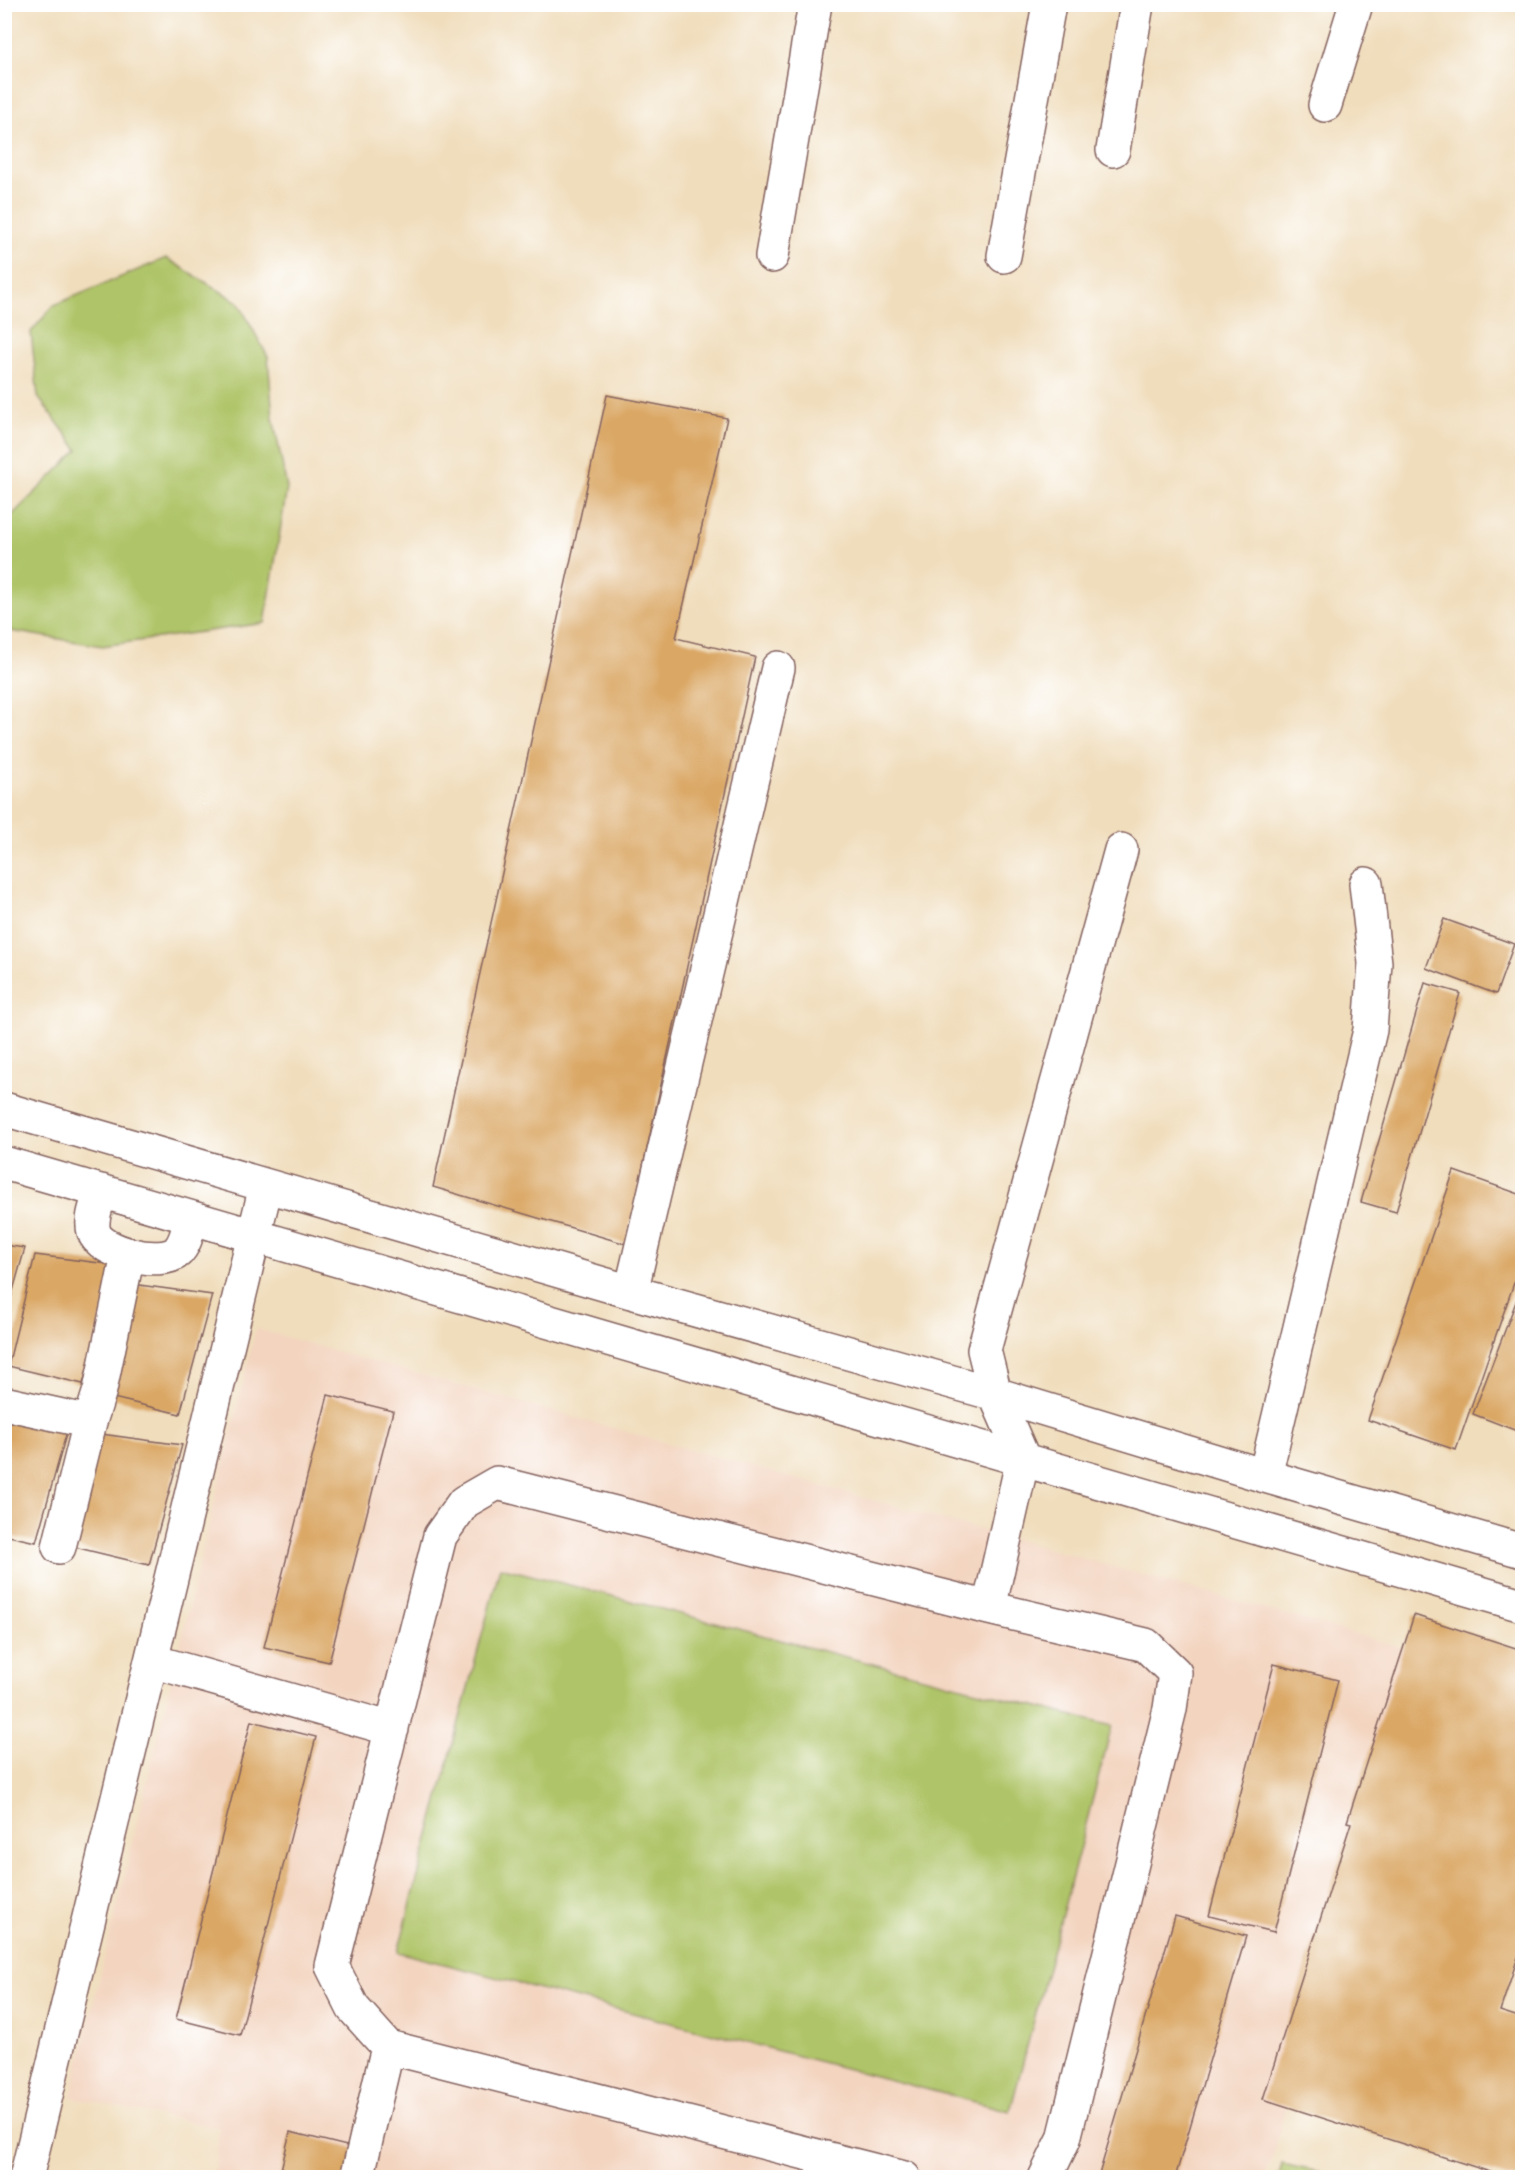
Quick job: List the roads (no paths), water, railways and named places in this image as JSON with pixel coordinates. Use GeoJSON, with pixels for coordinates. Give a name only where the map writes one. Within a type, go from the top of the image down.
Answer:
{"type":"FeatureCollection","features":[{"type":"Feature","properties":{"kind":"street"},"geometry":{"type":"LineString","coordinates":[[772,256],[815,4]]}},
{"type":"Feature","properties":{"kind":"street"},"geometry":{"type":"LineString","coordinates":[[1004,256],[1049,4]]}},
{"type":"Feature","properties":{"kind":"street"},"geometry":{"type":"LineString","coordinates":[[1113,150],[1137,4]]}},
{"type":"Feature","properties":{"kind":"street"},"geometry":{"type":"LineString","coordinates":[[1325,105],[1356,4]]}},
{"type":"Feature","properties":{"kind":"street"},"geometry":{"type":"LineString","coordinates":[[631,1292],[778,668]]}},
{"type":"Feature","properties":{"kind":"street"},"geometry":{"type":"LineString","coordinates":[[988,1608],[1023,1458],[995,1394],[984,1350],[1121,850]]}},
{"type":"Feature","properties":{"kind":"street"},"geometry":{"type":"LineString","coordinates":[[1265,1476],[1370,1030],[1374,963],[1366,884]]}},
{"type":"Feature","properties":{"kind":"street"},"geometry":{"type":"LineString","coordinates":[[4,1109],[631,1292],[995,1394],[1522,1551]]}},
{"type":"Feature","properties":{"kind":"street"},"geometry":{"type":"LineString","coordinates":[[4,1163],[1522,1605]]}},
{"type":"Feature","properties":{"kind":"street"},"geometry":{"type":"LineString","coordinates":[[26,2178],[266,1186]]}},
{"type":"Feature","properties":{"kind":"street"},"geometry":{"type":"LineString","coordinates":[[101,1191],[92,1218],[94,1233],[102,1245],[128,1255],[166,1259],[177,1252],[185,1240],[191,1218]]}},
{"type":"Feature","properties":{"kind":"street"},"geometry":{"type":"LineString","coordinates":[[59,1547],[100,1390],[128,1255]]}},
{"type":"Feature","properties":{"kind":"street"},"geometry":{"type":"LineString","coordinates":[[4,1403],[90,1422]]}},
{"type":"Feature","properties":{"kind":"street"},"geometry":{"type":"LineString","coordinates":[[904,2178],[807,2166],[388,2047],[352,2008],[332,1966],[440,1536],[464,1502],[497,1484],[988,1608],[1146,1645],[1175,1673],[1170,1709],[1064,2139],[1045,2178]]}},
{"type":"Feature","properties":{"kind":"street"},"geometry":{"type":"LineString","coordinates":[[152,1660],[392,1730]]}},
{"type":"Feature","properties":{"kind":"street"},"geometry":{"type":"LineString","coordinates":[[357,2178],[388,2047]]}}]}
